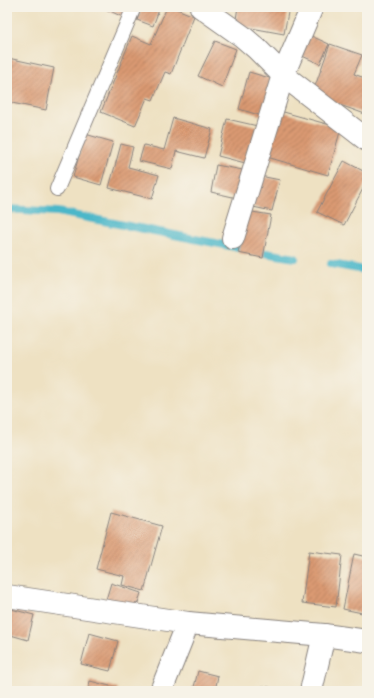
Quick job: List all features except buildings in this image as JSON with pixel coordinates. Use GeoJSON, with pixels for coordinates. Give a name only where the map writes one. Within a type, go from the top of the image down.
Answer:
{"type":"FeatureCollection","features":[{"type":"Feature","properties":{"kind":"street"},"geometry":{"type":"LineString","coordinates":[[201,7],[242,36],[283,75],[362,129]]}},
{"type":"Feature","properties":{"kind":"street"},"geometry":{"type":"LineString","coordinates":[[233,238],[283,75],[312,7]]}},
{"type":"Feature","properties":{"kind":"street"},"geometry":{"type":"LineString","coordinates":[[7,596],[188,623],[324,635],[367,641]]}},
{"type":"Feature","properties":{"kind":"street"},"geometry":{"type":"LineString","coordinates":[[161,691],[188,623]]}},
{"type":"Feature","properties":{"kind":"street"},"geometry":{"type":"LineString","coordinates":[[311,691],[324,635]]}},
{"type":"Feature","properties":{"kind":"lane"},"geometry":{"type":"LineString","coordinates":[[58,189],[134,7]]}},
{"type":"Feature","properties":{"kind":"waterway"},"geometry":{"type":"LineString","coordinates":[[7,209],[58,212],[235,247]]}},
{"type":"Feature","properties":{"kind":"waterway"},"geometry":{"type":"LineString","coordinates":[[254,251],[295,258]]}},
{"type":"Feature","properties":{"kind":"waterway"},"geometry":{"type":"LineString","coordinates":[[331,264],[359,269]]}}]}
